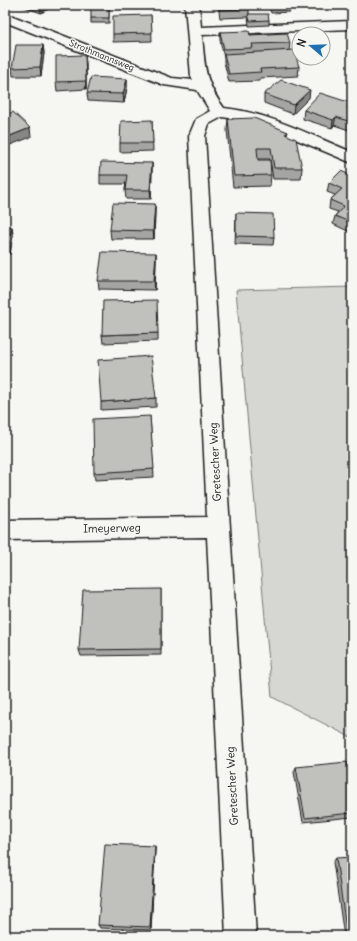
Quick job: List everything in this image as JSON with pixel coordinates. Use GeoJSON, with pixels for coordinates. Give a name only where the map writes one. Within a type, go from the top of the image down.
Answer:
{"type":"FeatureCollection","features":[{"type":"Feature","properties":{"kind":"street"},"geometry":{"type":"LineString","coordinates":[[192,5],[198,76],[201,86],[219,112],[239,112],[352,158]]}},
{"type":"Feature","properties":{"kind":"street","name":"Strothmannsweg"},"geometry":{"type":"LineString","coordinates":[[5,17],[169,82],[201,86]]}},
{"type":"Feature","properties":{"kind":"street"},"geometry":{"type":"LineString","coordinates":[[194,31],[352,25]]}},
{"type":"Feature","properties":{"kind":"street","name":"Gretescher Weg"},"geometry":{"type":"LineString","coordinates":[[219,112],[202,122],[197,136],[240,936]]}},
{"type":"Feature","properties":{"kind":"street","name":"Imeyerweg"},"geometry":{"type":"LineString","coordinates":[[5,530],[218,527]]}},
{"type":"Feature","properties":{"kind":"shaded area"},"geometry":{"type":"Polygon","coordinates":[[[352,287],[352,738],[272,697],[236,290],[352,287]]]}},
{"type":"Feature","properties":{"kind":"building"},"geometry":{"type":"Polygon","coordinates":[[[219,5],[248,5],[249,9],[220,10],[219,5]]]}},
{"type":"Feature","properties":{"kind":"building"},"geometry":{"type":"Polygon","coordinates":[[[270,5],[290,5],[291,7],[271,8],[270,5]]]}},
{"type":"Feature","properties":{"kind":"building"},"geometry":{"type":"Polygon","coordinates":[[[91,8],[109,8],[109,18],[91,18],[91,8]]]}},
{"type":"Feature","properties":{"kind":"building"},"geometry":{"type":"Polygon","coordinates":[[[248,14],[268,14],[269,20],[250,21],[248,14]]]}},
{"type":"Feature","properties":{"kind":"building"},"geometry":{"type":"Polygon","coordinates":[[[151,15],[152,33],[113,34],[113,16],[151,15]]]}},
{"type":"Feature","properties":{"kind":"building"},"geometry":{"type":"Polygon","coordinates":[[[249,31],[250,35],[287,33],[290,43],[252,44],[253,48],[224,49],[220,32],[249,31]]]}},
{"type":"Feature","properties":{"kind":"building"},"geometry":{"type":"Polygon","coordinates":[[[16,45],[43,45],[40,67],[12,68],[16,45]]]}},
{"type":"Feature","properties":{"kind":"building"},"geometry":{"type":"Polygon","coordinates":[[[291,50],[291,66],[299,67],[260,69],[261,72],[229,74],[224,54],[291,50]]]}},
{"type":"Feature","properties":{"kind":"building"},"geometry":{"type":"Polygon","coordinates":[[[85,55],[86,81],[56,82],[56,56],[85,55]]]}},
{"type":"Feature","properties":{"kind":"building"},"geometry":{"type":"Polygon","coordinates":[[[91,77],[127,79],[123,94],[87,93],[91,77]]]}},
{"type":"Feature","properties":{"kind":"building"},"geometry":{"type":"Polygon","coordinates":[[[281,80],[310,90],[294,105],[264,94],[281,80]]]}},
{"type":"Feature","properties":{"kind":"building"},"geometry":{"type":"Polygon","coordinates":[[[320,93],[351,103],[347,108],[352,110],[351,122],[336,117],[333,120],[304,110],[320,93]]]}},
{"type":"Feature","properties":{"kind":"building"},"geometry":{"type":"Polygon","coordinates":[[[13,112],[30,128],[5,138],[5,115],[13,112]]]}},
{"type":"Feature","properties":{"kind":"building"},"geometry":{"type":"Polygon","coordinates":[[[254,118],[288,132],[285,134],[296,139],[302,168],[274,168],[271,148],[257,148],[258,160],[270,160],[271,175],[234,176],[228,119],[254,118]]]}},
{"type":"Feature","properties":{"kind":"building"},"geometry":{"type":"Polygon","coordinates":[[[152,120],[153,143],[120,143],[121,121],[152,120]]]}},
{"type":"Feature","properties":{"kind":"building"},"geometry":{"type":"Polygon","coordinates":[[[101,162],[152,163],[150,190],[125,190],[127,175],[100,175],[101,162]]]}},
{"type":"Feature","properties":{"kind":"building"},"geometry":{"type":"Polygon","coordinates":[[[341,171],[352,176],[352,223],[335,216],[344,206],[330,200],[342,189],[329,183],[341,171]]]}},
{"type":"Feature","properties":{"kind":"building"},"geometry":{"type":"Polygon","coordinates":[[[113,203],[155,204],[153,231],[110,230],[113,203]]]}},
{"type":"Feature","properties":{"kind":"building"},"geometry":{"type":"Polygon","coordinates":[[[236,213],[273,214],[274,237],[236,236],[236,213]]]}},
{"type":"Feature","properties":{"kind":"building"},"geometry":{"type":"Polygon","coordinates":[[[5,226],[12,227],[8,246],[5,246],[5,226]]]}},
{"type":"Feature","properties":{"kind":"building"},"geometry":{"type":"Polygon","coordinates":[[[102,252],[156,253],[154,281],[98,281],[102,252]]]}},
{"type":"Feature","properties":{"kind":"building"},"geometry":{"type":"Polygon","coordinates":[[[157,300],[158,333],[102,335],[103,301],[157,300]]]}},
{"type":"Feature","properties":{"kind":"building"},"geometry":{"type":"Polygon","coordinates":[[[151,356],[156,398],[101,402],[98,360],[151,356]]]}},
{"type":"Feature","properties":{"kind":"building"},"geometry":{"type":"Polygon","coordinates":[[[150,416],[154,469],[94,473],[93,419],[150,416]]]}},
{"type":"Feature","properties":{"kind":"building"},"geometry":{"type":"Polygon","coordinates":[[[161,589],[161,649],[79,650],[83,590],[161,589]]]}},
{"type":"Feature","properties":{"kind":"building"},"geometry":{"type":"Polygon","coordinates":[[[347,762],[352,784],[352,813],[305,818],[296,767],[347,762]]]}},
{"type":"Feature","properties":{"kind":"building"},"geometry":{"type":"Polygon","coordinates":[[[105,844],[155,846],[150,927],[98,925],[105,844]]]}},
{"type":"Feature","properties":{"kind":"building"},"geometry":{"type":"Polygon","coordinates":[[[352,857],[352,936],[347,936],[336,858],[352,857]]]}}]}
